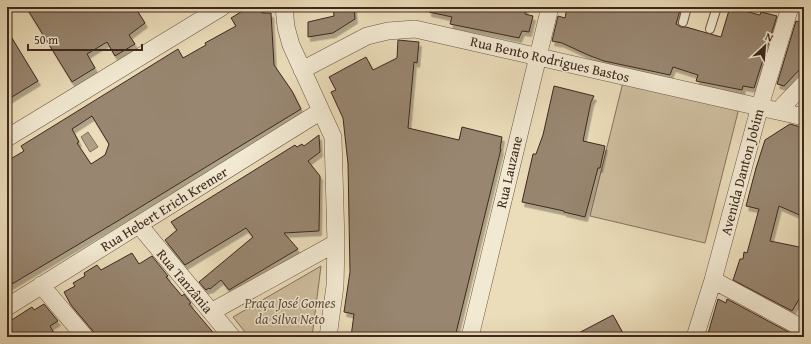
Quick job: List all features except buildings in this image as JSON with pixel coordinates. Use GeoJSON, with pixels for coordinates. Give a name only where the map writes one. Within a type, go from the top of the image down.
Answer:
{"type":"FeatureCollection","features":[{"type":"Feature","properties":{"kind":"street"},"geometry":{"type":"LineString","coordinates":[[7,138],[222,7]]}},
{"type":"Feature","properties":{"kind":"street"},"geometry":{"type":"LineString","coordinates":[[284,7],[286,27],[291,45],[333,137],[336,243],[335,286],[328,337]]}},
{"type":"Feature","properties":{"kind":"street","name":"Rua Lauzane"},"geometry":{"type":"LineString","coordinates":[[470,337],[537,55],[550,7]]}},
{"type":"Feature","properties":{"kind":"street","name":"Avenida Danton Jobim"},"geometry":{"type":"LineString","coordinates":[[695,337],[713,280],[760,106],[790,7]]}},
{"type":"Feature","properties":{"kind":"street","name":"Rua Bento Rodrigues Bastos"},"geometry":{"type":"LineString","coordinates":[[302,70],[367,36],[388,31],[415,29],[537,55],[804,117]]}},
{"type":"Feature","properties":{"kind":"street"},"geometry":{"type":"LineString","coordinates":[[778,111],[804,84]]}},
{"type":"Feature","properties":{"kind":"street","name":"Rua Hebert Erich Kremer"},"geometry":{"type":"LineString","coordinates":[[7,307],[321,111]]}},
{"type":"Feature","properties":{"kind":"street","name":"Rua Tanzânia"},"geometry":{"type":"LineString","coordinates":[[139,225],[232,337]]}},
{"type":"Feature","properties":{"kind":"street"},"geometry":{"type":"LineString","coordinates":[[211,312],[336,243]]}},
{"type":"Feature","properties":{"kind":"street"},"geometry":{"type":"LineString","coordinates":[[713,280],[804,329]]}},
{"type":"Feature","properties":{"kind":"street"},"geometry":{"type":"LineString","coordinates":[[41,286],[85,337]]}},
{"type":"Feature","properties":{"kind":"lane"},"geometry":{"type":"LineString","coordinates":[[683,22],[687,7]]}},
{"type":"Feature","properties":{"kind":"lane"},"geometry":{"type":"LineString","coordinates":[[710,29],[717,7]]}},
{"type":"Feature","properties":{"kind":"green space"},"geometry":{"type":"Polygon","coordinates":[[[624,78],[733,103],[738,112],[705,243],[590,216],[624,78]]]}},
{"type":"Feature","properties":{"kind":"green space","name":"Praça José Gomes da Silva Neto"},"geometry":{"type":"Polygon","coordinates":[[[321,266],[312,337],[249,337],[233,317],[321,266]]]}},
{"type":"Feature","properties":{"kind":"shaded area"},"geometry":{"type":"Polygon","coordinates":[[[88,132],[98,147],[90,152],[81,137],[88,132]]]}}]}
